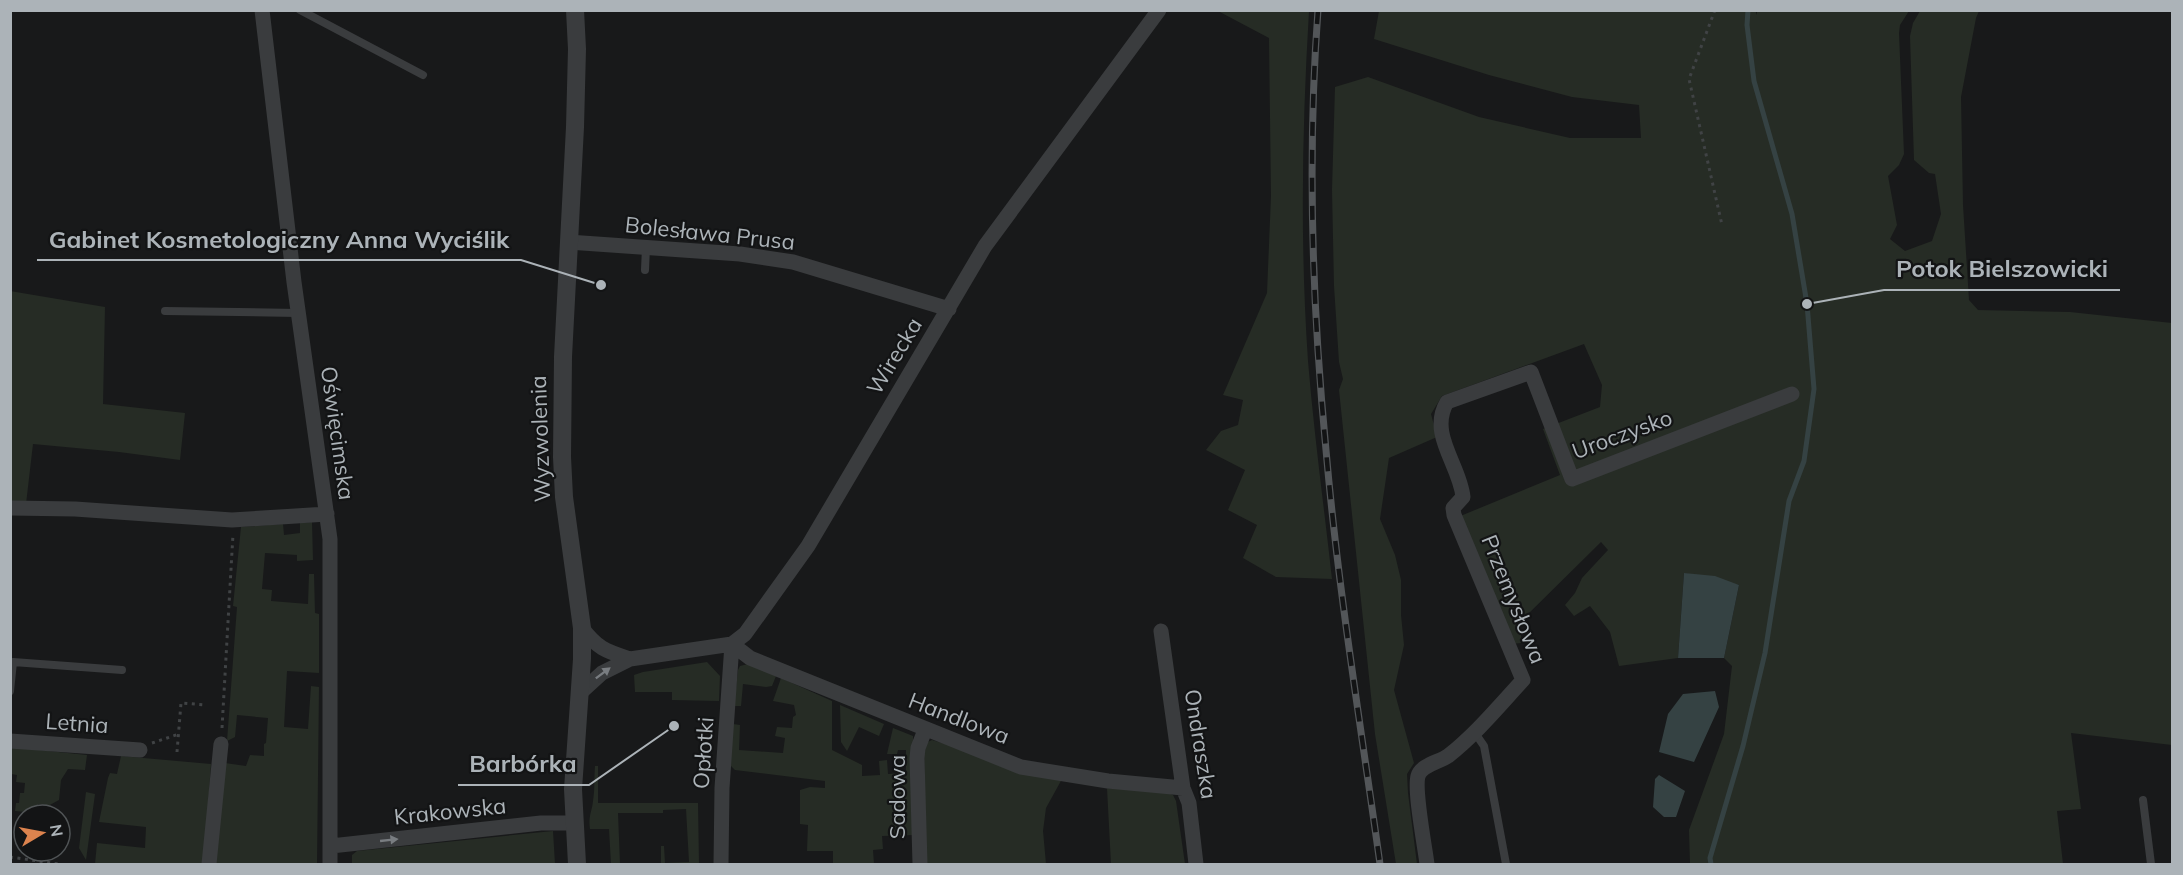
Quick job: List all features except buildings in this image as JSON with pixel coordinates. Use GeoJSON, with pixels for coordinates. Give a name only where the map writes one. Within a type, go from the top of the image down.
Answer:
{"type":"FeatureCollection","features":[{"type":"Feature","properties":{"kind":"street","name":"Oświęcimska"},"geometry":{"type":"LineString","coordinates":[[262,10],[298,314],[330,539],[332,613],[329,714],[330,864]]}},
{"type":"Feature","properties":{"kind":"street","name":"Wyzwolenia"},"geometry":{"type":"LineString","coordinates":[[576,10],[575,127],[563,357],[562,457],[564,497],[582,628],[573,789],[577,864]]}},
{"type":"Feature","properties":{"kind":"street","name":"Wirecka"},"geometry":{"type":"LineString","coordinates":[[732,644],[746,634],[808,546],[985,246],[1159,10]]}},
{"type":"Feature","properties":{"kind":"street","name":"Bolesława Prusa"},"geometry":{"type":"LineString","coordinates":[[568,242],[740,254],[783,260],[949,309]]}},
{"type":"Feature","properties":{"kind":"street","name":"Uroczysko"},"geometry":{"type":"LineString","coordinates":[[1531,372],[1572,479],[1792,394]]}},
{"type":"Feature","properties":{"kind":"street","name":"Przemysłowa"},"geometry":{"type":"LineString","coordinates":[[1427,864],[1417,777],[1421,770],[1443,759],[1475,733],[1523,680],[1454,515],[1453,508],[1463,497],[1443,438],[1440,422],[1442,411],[1447,402],[1531,372]]}},
{"type":"Feature","properties":{"kind":"street"},"geometry":{"type":"LineString","coordinates":[[10,508],[75,509],[232,520],[327,514]]}},
{"type":"Feature","properties":{"kind":"street"},"geometry":{"type":"LineString","coordinates":[[582,628],[594,643],[603,649],[630,659]]}},
{"type":"Feature","properties":{"kind":"street","name":"Ondraszka"},"geometry":{"type":"LineString","coordinates":[[1161,631],[1183,788],[1189,803],[1196,864]]}},
{"type":"Feature","properties":{"kind":"street"},"geometry":{"type":"LineString","coordinates":[[579,694],[611,667],[630,659],[732,644]]}},
{"type":"Feature","properties":{"kind":"street","name":"Handlowa"},"geometry":{"type":"LineString","coordinates":[[732,644],[750,658],[1021,767],[1108,781],[1183,788]]}},
{"type":"Feature","properties":{"kind":"street","name":"Opłotki"},"geometry":{"type":"LineString","coordinates":[[721,864],[722,788],[732,644]]}},
{"type":"Feature","properties":{"kind":"street","name":"Sadowa"},"geometry":{"type":"LineString","coordinates":[[920,864],[917,758],[925,730]]}},
{"type":"Feature","properties":{"kind":"street","name":"Letnia"},"geometry":{"type":"LineString","coordinates":[[10,741],[140,750]]}},
{"type":"Feature","properties":{"kind":"street"},"geometry":{"type":"LineString","coordinates":[[209,864],[221,744]]}},
{"type":"Feature","properties":{"kind":"street","name":"Krakowska"},"geometry":{"type":"LineString","coordinates":[[331,846],[541,823],[574,822]]}},
{"type":"Feature","properties":{"kind":"lane"},"geometry":{"type":"LineString","coordinates":[[300,10],[423,75]]}},
{"type":"Feature","properties":{"kind":"lane"},"geometry":{"type":"LineString","coordinates":[[645,270],[646,247]]}},
{"type":"Feature","properties":{"kind":"lane"},"geometry":{"type":"LineString","coordinates":[[165,311],[298,314]]}},
{"type":"Feature","properties":{"kind":"lane"},"geometry":{"type":"LineString","coordinates":[[10,691],[14,662],[122,670]]}},
{"type":"Feature","properties":{"kind":"lane"},"geometry":{"type":"LineString","coordinates":[[1475,733],[1484,746],[1506,864]]}},
{"type":"Feature","properties":{"kind":"lane"},"geometry":{"type":"LineString","coordinates":[[2143,800],[2151,864]]}},
{"type":"Feature","properties":{"kind":"path"},"geometry":{"type":"LineString","coordinates":[[1714,10],[1689,79],[1722,225]]}},
{"type":"Feature","properties":{"kind":"path"},"geometry":{"type":"LineString","coordinates":[[221,744],[226,621],[233,552],[232,520]]}},
{"type":"Feature","properties":{"kind":"path"},"geometry":{"type":"LineString","coordinates":[[177,752],[181,703],[206,705]]}},
{"type":"Feature","properties":{"kind":"path"},"geometry":{"type":"LineString","coordinates":[[10,857],[60,864]]}},
{"type":"Feature","properties":{"kind":"shaded area"},"geometry":{"type":"Polygon","coordinates":[[[1755,10],[1757,15],[1757,10],[1909,11],[1900,25],[1899,33],[1904,154],[1899,165],[1888,176],[1897,225],[1890,239],[1905,251],[1932,241],[1941,214],[1935,174],[1929,173],[1914,160],[1910,36],[1913,23],[1920,11],[1979,11],[1961,97],[1963,205],[1969,300],[1978,310],[2070,312],[2172,323],[2172,745],[2071,733],[2081,809],[2057,811],[2063,864],[1690,864],[1689,830],[1724,734],[1732,666],[1724,658],[1739,585],[1684,573],[1678,658],[1619,666],[1610,632],[1590,606],[1574,616],[1565,605],[1575,593],[1582,578],[1608,550],[1601,542],[1521,621],[1521,643],[1512,644],[1458,517],[1560,475],[1543,429],[1600,407],[1602,385],[1584,344],[1442,396],[1431,414],[1437,437],[1389,458],[1380,519],[1395,555],[1401,580],[1404,645],[1394,690],[1414,763],[1407,774],[1417,864],[1396,864],[1375,734],[1339,390],[1343,379],[1339,362],[1334,286],[1332,190],[1335,87],[1368,77],[1479,117],[1570,138],[1641,138],[1639,105],[1572,97],[1489,75],[1374,39],[1379,11],[1755,10]]]}},
{"type":"Feature","properties":{"kind":"shaded area"},"geometry":{"type":"Polygon","coordinates":[[[1218,11],[1309,11],[1303,186],[1305,317],[1313,416],[1332,579],[1276,577],[1243,558],[1257,525],[1228,510],[1245,470],[1206,450],[1221,431],[1238,425],[1243,400],[1223,395],[1267,293],[1271,196],[1269,38],[1218,11]]]}},
{"type":"Feature","properties":{"kind":"shaded area"},"geometry":{"type":"Polygon","coordinates":[[[10,291],[105,307],[103,404],[185,413],[180,460],[33,444],[26,504],[11,503],[10,291]]]}},
{"type":"Feature","properties":{"kind":"shaded area"},"geometry":{"type":"Polygon","coordinates":[[[312,522],[313,560],[297,561],[297,555],[265,553],[262,589],[272,590],[271,601],[308,604],[309,574],[314,574],[315,613],[319,614],[319,673],[287,671],[284,727],[308,729],[311,686],[319,687],[317,864],[214,864],[225,763],[246,766],[250,755],[264,756],[264,744],[266,743],[268,718],[237,715],[235,737],[227,741],[237,607],[233,606],[241,527],[283,524],[284,535],[300,533],[300,523],[312,522]]]}},
{"type":"Feature","properties":{"kind":"shaded area"},"geometry":{"type":"Polygon","coordinates":[[[1684,573],[1715,576],[1739,585],[1724,658],[1678,658],[1684,573]]]}},
{"type":"Feature","properties":{"kind":"shaded area"},"geometry":{"type":"Polygon","coordinates":[[[707,662],[720,676],[719,701],[672,700],[672,692],[635,692],[634,675],[707,662]]]}},
{"type":"Feature","properties":{"kind":"shaded area"},"geometry":{"type":"Polygon","coordinates":[[[748,664],[776,676],[772,686],[743,684],[741,706],[734,706],[738,670],[740,666],[748,664]]]}},
{"type":"Feature","properties":{"kind":"shaded area"},"geometry":{"type":"Polygon","coordinates":[[[781,678],[832,701],[832,750],[862,765],[862,776],[880,775],[879,761],[887,760],[888,774],[906,773],[906,750],[898,750],[897,754],[887,754],[893,728],[913,736],[915,835],[882,836],[883,849],[873,850],[874,864],[833,864],[833,851],[807,851],[808,825],[800,824],[800,790],[810,787],[825,788],[825,781],[735,770],[729,764],[733,724],[740,725],[739,750],[783,753],[785,738],[775,736],[777,727],[792,728],[793,717],[796,715],[794,705],[773,701],[781,678]]]}},
{"type":"Feature","properties":{"kind":"shaded area"},"geometry":{"type":"Polygon","coordinates":[[[1715,691],[1719,707],[1694,762],[1659,752],[1668,714],[1683,694],[1715,691]]]}},
{"type":"Feature","properties":{"kind":"shaded area"},"geometry":{"type":"Polygon","coordinates":[[[840,705],[884,724],[879,736],[859,727],[847,751],[841,742],[840,705]]]}},
{"type":"Feature","properties":{"kind":"shaded area"},"geometry":{"type":"Polygon","coordinates":[[[932,740],[1062,779],[1046,808],[1043,831],[1046,864],[926,864],[924,748],[932,740]]]}},
{"type":"Feature","properties":{"kind":"shaded area"},"geometry":{"type":"Polygon","coordinates":[[[10,747],[87,755],[85,770],[68,769],[61,780],[59,800],[53,803],[19,803],[20,793],[24,793],[25,783],[16,782],[17,775],[11,774],[10,747]]]}},
{"type":"Feature","properties":{"kind":"shaded area"},"geometry":{"type":"Polygon","coordinates":[[[121,756],[211,764],[204,864],[95,864],[97,843],[145,848],[146,827],[99,822],[108,778],[110,773],[117,774],[121,756]]]}},
{"type":"Feature","properties":{"kind":"shaded area"},"geometry":{"type":"Polygon","coordinates":[[[595,766],[598,766],[598,803],[698,803],[699,864],[661,864],[661,846],[664,846],[665,863],[689,862],[686,809],[663,810],[663,813],[618,813],[620,864],[611,864],[609,829],[590,829],[595,766]]]}},
{"type":"Feature","properties":{"kind":"shaded area"},"geometry":{"type":"Polygon","coordinates":[[[1659,775],[1685,791],[1676,817],[1664,817],[1653,807],[1655,779],[1659,775]]]}},
{"type":"Feature","properties":{"kind":"shaded area"},"geometry":{"type":"Polygon","coordinates":[[[1107,788],[1166,792],[1173,795],[1176,801],[1185,864],[1111,864],[1107,788]]]}},
{"type":"Feature","properties":{"kind":"shaded area"},"geometry":{"type":"Polygon","coordinates":[[[86,792],[95,794],[86,860],[79,848],[86,792]]]}},
{"type":"Feature","properties":{"kind":"shaded area"},"geometry":{"type":"Polygon","coordinates":[[[553,831],[555,864],[352,864],[352,855],[357,851],[553,831]]]}},
{"type":"Feature","properties":{"kind":"waterway"},"geometry":{"type":"LineString","coordinates":[[1711,864],[1710,858],[1743,746],[1765,653],[1789,501],[1804,461],[1814,389],[1807,304],[1792,214],[1754,81],[1747,25],[1748,10]]}},
{"type":"Feature","properties":{"kind":"railway"},"geometry":{"type":"LineString","coordinates":[[1318,10],[1312,175],[1317,340],[1337,554],[1380,864]]}},
{"type":"Feature","properties":{"kind":"place","name":"Gabinet Kosmetologiczny Anna Wyciślik"},"geometry":{"type":"Point","coordinates":[601,285]}},
{"type":"Feature","properties":{"kind":"place","name":"Potok Bielszowicki"},"geometry":{"type":"Point","coordinates":[1807,304]}},
{"type":"Feature","properties":{"kind":"place","name":"Barbórka"},"geometry":{"type":"Point","coordinates":[674,726]}}]}
